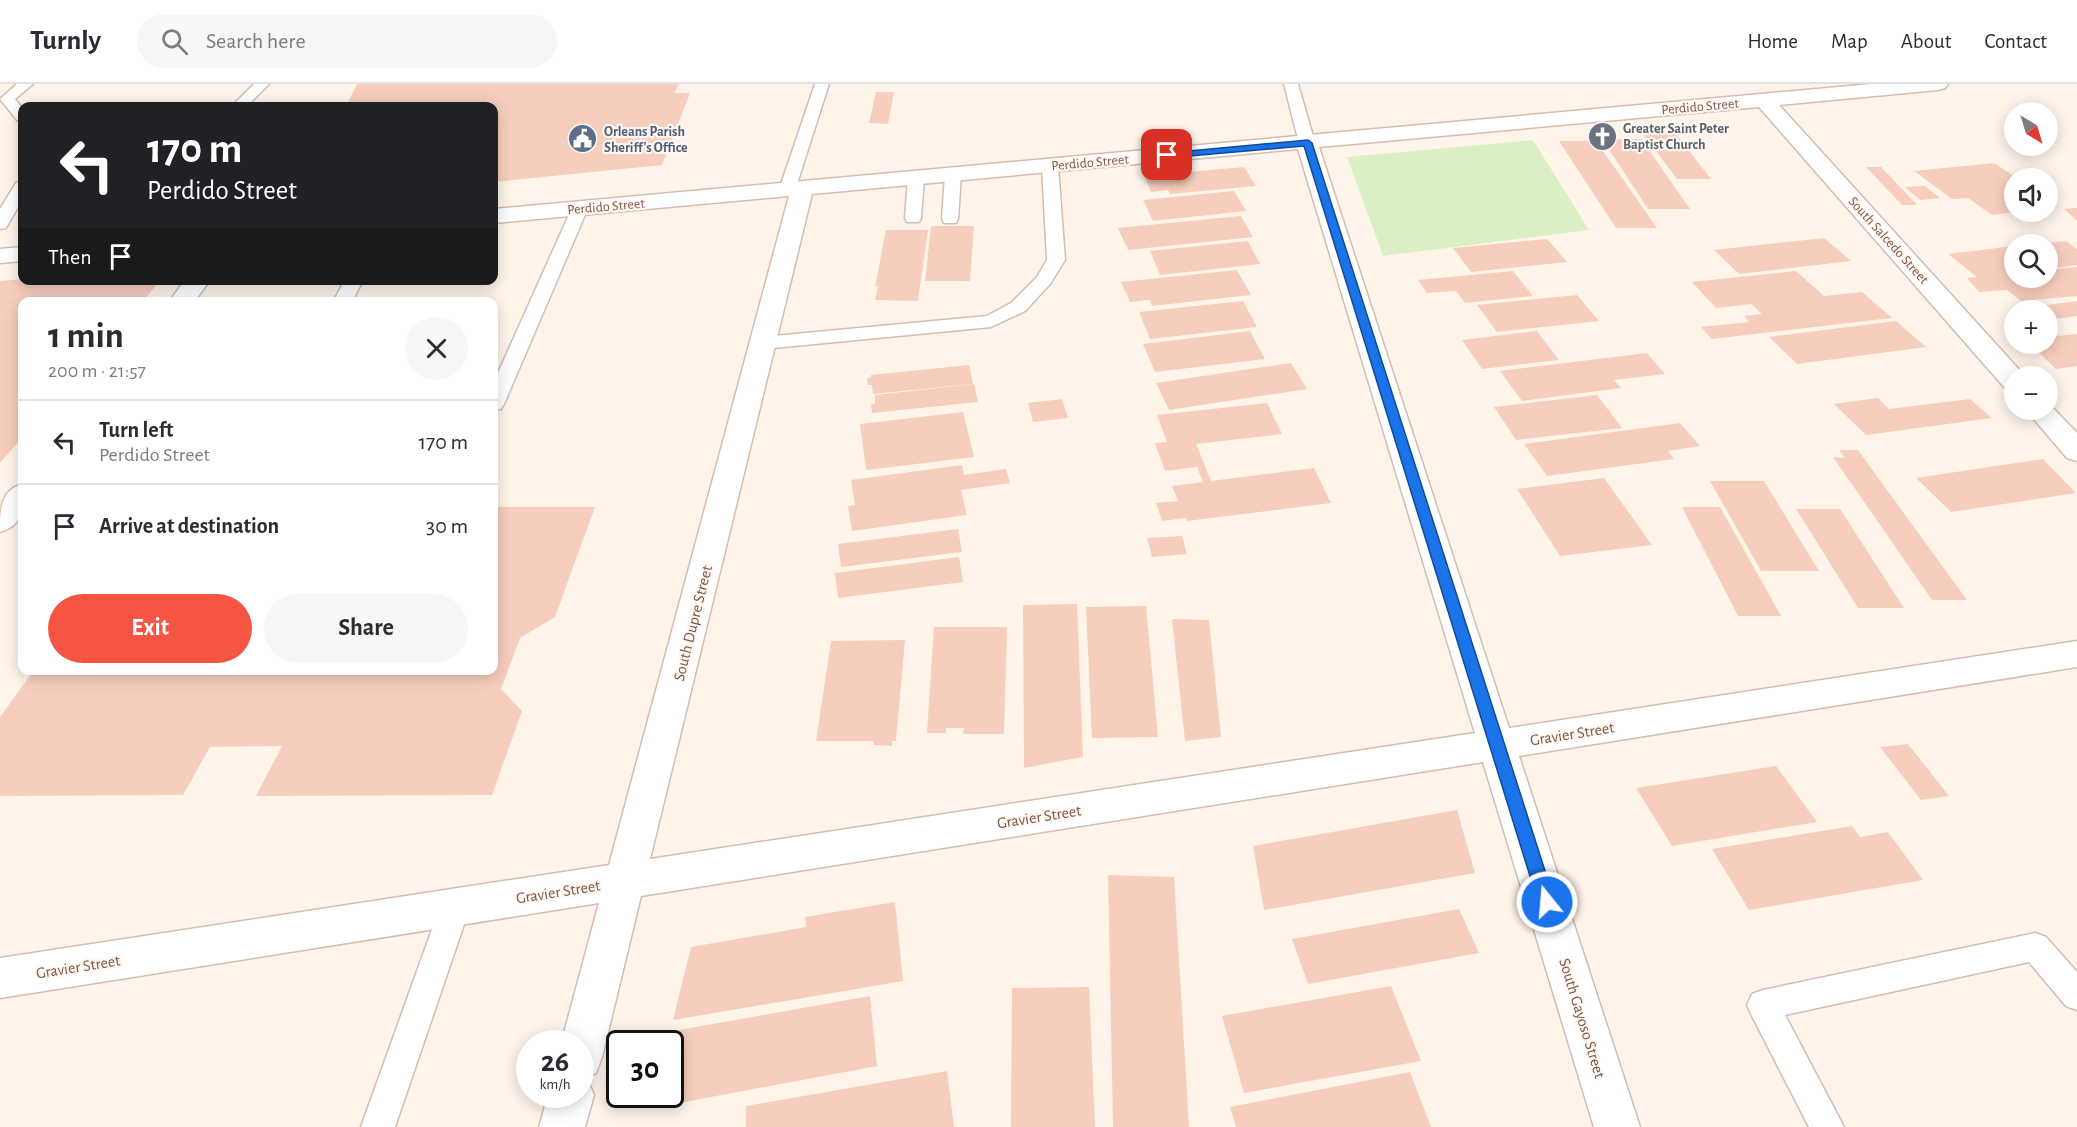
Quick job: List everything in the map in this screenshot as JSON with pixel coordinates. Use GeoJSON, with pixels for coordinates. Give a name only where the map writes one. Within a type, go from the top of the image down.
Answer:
{"type":"FeatureCollection","features":[{"type":"Feature","properties":{"kind":"street","name":"Perdido Street"},"geometry":{"type":"LineString","coordinates":[[498,216],[1938,84]]}},
{"type":"Feature","properties":{"kind":"street","name":"South Salcedo Street"},"geometry":{"type":"LineString","coordinates":[[1764,100],[2004,370]]}},
{"type":"Feature","properties":{"kind":"street","name":"South Gayoso Street"},"geometry":{"type":"LineString","coordinates":[[1308,143],[1617,1127]]}},
{"type":"Feature","properties":{"kind":"street","name":"South Dupre Street"},"geometry":{"type":"LineString","coordinates":[[587,1030],[763,343],[795,189]]}},
{"type":"Feature","properties":{"kind":"street"},"geometry":{"type":"LineString","coordinates":[[0,256],[18,254]]}},
{"type":"Feature","properties":{"kind":"street"},"geometry":{"type":"LineString","coordinates":[[185,297],[194,285]]}},
{"type":"Feature","properties":{"kind":"street"},"geometry":{"type":"LineString","coordinates":[[2049,420],[2077,451]]}},
{"type":"Feature","properties":{"kind":"street"},"geometry":{"type":"LineString","coordinates":[[0,521],[18,499]]}},
{"type":"Feature","properties":{"kind":"street","name":"Gravier Street"},"geometry":{"type":"LineString","coordinates":[[0,978],[2077,654]]}},
{"type":"Feature","properties":{"kind":"street"},"geometry":{"type":"LineString","coordinates":[[562,1127],[567,1108]]}},
{"type":"Feature","properties":{"kind":"lane"},"geometry":{"type":"LineString","coordinates":[[18,112],[7,98],[26,84]]}},
{"type":"Feature","properties":{"kind":"lane"},"geometry":{"type":"LineString","coordinates":[[243,102],[262,84]]}},
{"type":"Feature","properties":{"kind":"lane"},"geometry":{"type":"LineString","coordinates":[[795,189],[822,84]]}},
{"type":"Feature","properties":{"kind":"lane","name":"South Gayoso Street"},"geometry":{"type":"LineString","coordinates":[[1292,84],[1308,143]]}},
{"type":"Feature","properties":{"kind":"lane"},"geometry":{"type":"LineString","coordinates":[[763,343],[991,321],[1018,307],[1044,280],[1056,260],[1050,166]]}},
{"type":"Feature","properties":{"kind":"lane"},"geometry":{"type":"LineString","coordinates":[[950,219],[953,175]]}},
{"type":"Feature","properties":{"kind":"lane"},"geometry":{"type":"LineString","coordinates":[[913,218],[916,178]]}},
{"type":"Feature","properties":{"kind":"lane"},"geometry":{"type":"LineString","coordinates":[[2,222],[18,193]]}},
{"type":"Feature","properties":{"kind":"lane"},"geometry":{"type":"LineString","coordinates":[[498,395],[580,208]]}},
{"type":"Feature","properties":{"kind":"lane"},"geometry":{"type":"LineString","coordinates":[[2,222],[18,210]]}},
{"type":"Feature","properties":{"kind":"lane"},"geometry":{"type":"LineString","coordinates":[[378,1127],[455,907]]}},
{"type":"Feature","properties":{"kind":"lane"},"geometry":{"type":"LineString","coordinates":[[1827,1127],[1763,1005],[2035,947],[2077,995]]}},
{"type":"Feature","properties":{"kind":"green space"},"geometry":{"type":"Polygon","coordinates":[[[1533,140],[1589,230],[1383,256],[1347,157],[1533,140]]]}},
{"type":"Feature","properties":{"kind":"building","name":"Orleans Parish Sheriff's Office"},"geometry":{"type":"Polygon","coordinates":[[[357,84],[679,84],[674,93],[690,93],[662,165],[498,182],[498,102],[348,102],[357,84]]]}},
{"type":"Feature","properties":{"kind":"building"},"geometry":{"type":"Polygon","coordinates":[[[876,92],[894,92],[888,124],[869,123],[876,92]]]}},
{"type":"Feature","properties":{"kind":"building"},"geometry":{"type":"Polygon","coordinates":[[[1643,134],[1676,134],[1711,179],[1677,179],[1643,134]]]}},
{"type":"Feature","properties":{"kind":"building"},"geometry":{"type":"Polygon","coordinates":[[[1602,139],[1641,139],[1690,209],[1648,209],[1602,139]]]}},
{"type":"Feature","properties":{"kind":"building"},"geometry":{"type":"Polygon","coordinates":[[[1559,141],[1596,141],[1657,228],[1616,228],[1559,141]]]}},
{"type":"Feature","properties":{"kind":"building"},"geometry":{"type":"Polygon","coordinates":[[[1994,163],[2004,170],[2004,213],[1992,215],[1968,198],[1952,199],[1914,171],[1994,163]]]}},
{"type":"Feature","properties":{"kind":"building"},"geometry":{"type":"Polygon","coordinates":[[[1244,167],[1256,186],[1170,194],[1168,190],[1151,192],[1144,176],[1244,167]]]}},
{"type":"Feature","properties":{"kind":"building"},"geometry":{"type":"Polygon","coordinates":[[[1866,167],[1881,167],[1917,205],[1902,205],[1866,167]]]}},
{"type":"Feature","properties":{"kind":"building"},"geometry":{"type":"Polygon","coordinates":[[[1925,186],[1940,198],[1920,200],[1905,187],[1925,186]]]}},
{"type":"Feature","properties":{"kind":"building"},"geometry":{"type":"Polygon","coordinates":[[[1234,191],[1246,211],[1153,221],[1143,200],[1234,191]]]}},
{"type":"Feature","properties":{"kind":"building"},"geometry":{"type":"Polygon","coordinates":[[[2077,208],[2077,221],[2064,209],[2077,208]]]}},
{"type":"Feature","properties":{"kind":"building"},"geometry":{"type":"Polygon","coordinates":[[[1241,216],[1253,237],[1128,250],[1118,228],[1241,216]]]}},
{"type":"Feature","properties":{"kind":"building"},"geometry":{"type":"Polygon","coordinates":[[[931,226],[974,226],[970,281],[925,281],[931,226]]]}},
{"type":"Feature","properties":{"kind":"building"},"geometry":{"type":"Polygon","coordinates":[[[886,230],[928,230],[918,301],[875,300],[878,286],[875,287],[886,230]]]}},
{"type":"Feature","properties":{"kind":"building"},"geometry":{"type":"Polygon","coordinates":[[[1824,238],[1851,261],[1739,274],[1714,250],[1824,238]]]}},
{"type":"Feature","properties":{"kind":"building"},"geometry":{"type":"Polygon","coordinates":[[[1547,239],[1567,262],[1471,272],[1453,248],[1547,239]]]}},
{"type":"Feature","properties":{"kind":"building"},"geometry":{"type":"Polygon","coordinates":[[[1248,241],[1260,264],[1160,275],[1150,251],[1248,241]]]}},
{"type":"Feature","properties":{"kind":"building"},"geometry":{"type":"Polygon","coordinates":[[[2066,241],[2077,249],[2077,265],[2058,268],[2058,242],[2066,241]]]}},
{"type":"Feature","properties":{"kind":"building"},"geometry":{"type":"Polygon","coordinates":[[[2004,247],[2004,288],[2058,288],[2058,269],[2077,267],[2077,296],[2020,300],[2007,290],[1979,292],[1967,278],[1977,277],[1948,254],[2004,247]]]}},
{"type":"Feature","properties":{"kind":"building"},"geometry":{"type":"Polygon","coordinates":[[[1237,270],[1251,295],[1152,306],[1150,300],[1130,302],[1121,282],[1237,270]]]}},
{"type":"Feature","properties":{"kind":"building"},"geometry":{"type":"Polygon","coordinates":[[[1513,271],[1533,296],[1465,303],[1456,291],[1427,293],[1418,280],[1513,271]]]}},
{"type":"Feature","properties":{"kind":"building"},"geometry":{"type":"Polygon","coordinates":[[[1796,271],[1824,296],[1862,292],[1892,318],[1712,339],[1701,327],[1749,322],[1744,316],[1762,314],[1751,304],[1716,308],[1692,282],[1796,271]]]}},
{"type":"Feature","properties":{"kind":"building"},"geometry":{"type":"Polygon","coordinates":[[[18,279],[18,285],[157,285],[146,297],[18,297],[18,443],[0,463],[0,281],[18,279]]]}},
{"type":"Feature","properties":{"kind":"building"},"geometry":{"type":"Polygon","coordinates":[[[1577,295],[1599,321],[1497,332],[1477,305],[1577,295]]]}},
{"type":"Feature","properties":{"kind":"building"},"geometry":{"type":"Polygon","coordinates":[[[1243,301],[1257,327],[1150,339],[1139,312],[1243,301]]]}},
{"type":"Feature","properties":{"kind":"building"},"geometry":{"type":"Polygon","coordinates":[[[2077,301],[2077,316],[2058,319],[2058,304],[2077,301]]]}},
{"type":"Feature","properties":{"kind":"building"},"geometry":{"type":"Polygon","coordinates":[[[1896,321],[1926,347],[1797,364],[1769,337],[1896,321]]]}},
{"type":"Feature","properties":{"kind":"building"},"geometry":{"type":"Polygon","coordinates":[[[1250,331],[1265,359],[1155,372],[1143,344],[1250,331]]]}},
{"type":"Feature","properties":{"kind":"building"},"geometry":{"type":"Polygon","coordinates":[[[1537,331],[1559,360],[1482,369],[1462,340],[1537,331]]]}},
{"type":"Feature","properties":{"kind":"building"},"geometry":{"type":"Polygon","coordinates":[[[2077,334],[2077,366],[2058,369],[2058,366],[2053,366],[2040,354],[2058,354],[2058,336],[2077,334]]]}},
{"type":"Feature","properties":{"kind":"building"},"geometry":{"type":"Polygon","coordinates":[[[1647,353],[1665,374],[1614,380],[1621,388],[1522,401],[1500,371],[1647,353]]]}},
{"type":"Feature","properties":{"kind":"building"},"geometry":{"type":"Polygon","coordinates":[[[1291,363],[1307,389],[1169,410],[1156,383],[1291,363]]]}},
{"type":"Feature","properties":{"kind":"building"},"geometry":{"type":"Polygon","coordinates":[[[969,365],[973,384],[873,394],[872,385],[868,385],[867,378],[871,375],[969,365]]]}},
{"type":"Feature","properties":{"kind":"building"},"geometry":{"type":"Polygon","coordinates":[[[974,384],[978,402],[872,413],[871,404],[875,404],[875,395],[974,384]]]}},
{"type":"Feature","properties":{"kind":"building"},"geometry":{"type":"Polygon","coordinates":[[[1597,395],[1622,428],[1516,440],[1494,407],[1597,395]]]}},
{"type":"Feature","properties":{"kind":"building"},"geometry":{"type":"Polygon","coordinates":[[[1878,398],[1889,409],[1970,399],[1992,418],[1866,435],[1834,404],[1878,398]]]}},
{"type":"Feature","properties":{"kind":"building"},"geometry":{"type":"Polygon","coordinates":[[[1062,399],[1068,418],[1033,422],[1028,403],[1062,399]]]}},
{"type":"Feature","properties":{"kind":"building"},"geometry":{"type":"Polygon","coordinates":[[[1267,403],[1282,434],[1196,444],[1211,481],[1314,468],[1331,503],[1187,521],[1186,518],[1162,521],[1156,503],[1178,501],[1172,486],[1203,482],[1197,467],[1165,471],[1155,443],[1167,442],[1157,415],[1267,403]]]}},
{"type":"Feature","properties":{"kind":"building"},"geometry":{"type":"Polygon","coordinates":[[[963,412],[974,457],[866,470],[860,424],[963,412]]]}},
{"type":"Feature","properties":{"kind":"building"},"geometry":{"type":"Polygon","coordinates":[[[1680,423],[1700,446],[1668,451],[1674,459],[1547,476],[1524,444],[1680,423]]]}},
{"type":"Feature","properties":{"kind":"building"},"geometry":{"type":"Polygon","coordinates":[[[1839,450],[1858,450],[1967,600],[1932,600],[1833,457],[1845,458],[1839,450]]]}},
{"type":"Feature","properties":{"kind":"building"},"geometry":{"type":"Polygon","coordinates":[[[2043,459],[2076,493],[1951,512],[1916,478],[2043,459]]]}},
{"type":"Feature","properties":{"kind":"building"},"geometry":{"type":"Polygon","coordinates":[[[962,465],[964,475],[1006,469],[1010,483],[961,490],[967,515],[852,531],[848,506],[855,505],[851,480],[962,465]]]}},
{"type":"Feature","properties":{"kind":"building"},"geometry":{"type":"Polygon","coordinates":[[[1604,478],[1652,545],[1560,556],[1517,489],[1604,478]]]}},
{"type":"Feature","properties":{"kind":"building"},"geometry":{"type":"Polygon","coordinates":[[[1710,481],[1764,481],[1819,571],[1761,571],[1710,481]]]}},
{"type":"Feature","properties":{"kind":"building"},"geometry":{"type":"Polygon","coordinates":[[[498,507],[595,507],[555,617],[520,638],[501,689],[522,711],[492,795],[256,796],[282,746],[210,747],[183,795],[0,796],[0,717],[30,675],[498,675],[498,507]]]}},
{"type":"Feature","properties":{"kind":"building"},"geometry":{"type":"Polygon","coordinates":[[[1682,507],[1720,507],[1781,616],[1738,616],[1682,507]]]}},
{"type":"Feature","properties":{"kind":"building"},"geometry":{"type":"Polygon","coordinates":[[[1796,509],[1840,509],[1904,608],[1858,608],[1796,509]]]}},
{"type":"Feature","properties":{"kind":"building"},"geometry":{"type":"Polygon","coordinates":[[[958,529],[962,552],[841,567],[838,544],[958,529]]]}},
{"type":"Feature","properties":{"kind":"building"},"geometry":{"type":"Polygon","coordinates":[[[1182,536],[1187,554],[1152,557],[1147,538],[1182,536]]]}},
{"type":"Feature","properties":{"kind":"building"},"geometry":{"type":"Polygon","coordinates":[[[959,557],[963,582],[838,598],[835,573],[959,557]]]}},
{"type":"Feature","properties":{"kind":"building"},"geometry":{"type":"Polygon","coordinates":[[[1077,604],[1083,757],[1024,768],[1023,605],[1077,604]]]}},
{"type":"Feature","properties":{"kind":"building"},"geometry":{"type":"Polygon","coordinates":[[[1146,606],[1158,737],[1092,738],[1086,607],[1146,606]]]}},
{"type":"Feature","properties":{"kind":"building"},"geometry":{"type":"Polygon","coordinates":[[[1172,619],[1209,620],[1221,737],[1185,741],[1172,619]]]}},
{"type":"Feature","properties":{"kind":"building"},"geometry":{"type":"Polygon","coordinates":[[[934,627],[1007,627],[1004,734],[963,734],[964,728],[946,728],[946,733],[927,733],[934,627]]]}},
{"type":"Feature","properties":{"kind":"building"},"geometry":{"type":"Polygon","coordinates":[[[905,640],[896,741],[892,741],[892,746],[874,745],[874,741],[816,741],[831,641],[905,640]]]}},
{"type":"Feature","properties":{"kind":"building"},"geometry":{"type":"Polygon","coordinates":[[[1908,744],[1949,796],[1921,800],[1880,747],[1908,744]]]}},
{"type":"Feature","properties":{"kind":"building"},"geometry":{"type":"Polygon","coordinates":[[[1776,766],[1817,822],[1672,846],[1636,788],[1776,766]]]}},
{"type":"Feature","properties":{"kind":"building"},"geometry":{"type":"Polygon","coordinates":[[[1457,810],[1475,873],[1264,910],[1253,846],[1457,810]]]}},
{"type":"Feature","properties":{"kind":"building"},"geometry":{"type":"Polygon","coordinates":[[[1852,826],[1860,837],[1888,832],[1923,880],[1749,910],[1712,849],[1852,826]]]}},
{"type":"Feature","properties":{"kind":"building"},"geometry":{"type":"Polygon","coordinates":[[[1108,875],[1174,877],[1189,1127],[1113,1127],[1108,875]]]}},
{"type":"Feature","properties":{"kind":"building"},"geometry":{"type":"Polygon","coordinates":[[[895,902],[903,981],[673,1020],[691,947],[806,927],[805,917],[895,902]]]}},
{"type":"Feature","properties":{"kind":"building"},"geometry":{"type":"Polygon","coordinates":[[[1459,909],[1479,953],[1308,984],[1292,939],[1459,909]]]}},
{"type":"Feature","properties":{"kind":"building"},"geometry":{"type":"Polygon","coordinates":[[[1391,986],[1421,1061],[1244,1093],[1222,1016],[1391,986]]]}},
{"type":"Feature","properties":{"kind":"building"},"geometry":{"type":"Polygon","coordinates":[[[1089,987],[1095,1127],[1011,1127],[1012,988],[1089,987]]]}},
{"type":"Feature","properties":{"kind":"building"},"geometry":{"type":"Polygon","coordinates":[[[870,996],[877,1066],[684,1102],[684,1030],[679,1030],[870,996]]]}},
{"type":"Feature","properties":{"kind":"building"},"geometry":{"type":"Polygon","coordinates":[[[947,1071],[954,1127],[746,1127],[746,1106],[947,1071]]]}},
{"type":"Feature","properties":{"kind":"building"},"geometry":{"type":"Polygon","coordinates":[[[1410,1072],[1431,1127],[1236,1127],[1230,1107],[1410,1072]]]}},
{"type":"Feature","properties":{"kind":"place","name":"Greater Saint Peter Baptist Church"},"geometry":{"type":"Point","coordinates":[1602,136]}},
{"type":"Feature","properties":{"kind":"place","name":"Orleans Parish Sheriff's Office"},"geometry":{"type":"Point","coordinates":[583,139]}},
{"type":"Feature","properties":{"kind":"route"},"geometry":{"type":"LineString","coordinates":[[1167,155],[1308,143],[1547,902]]}}]}
